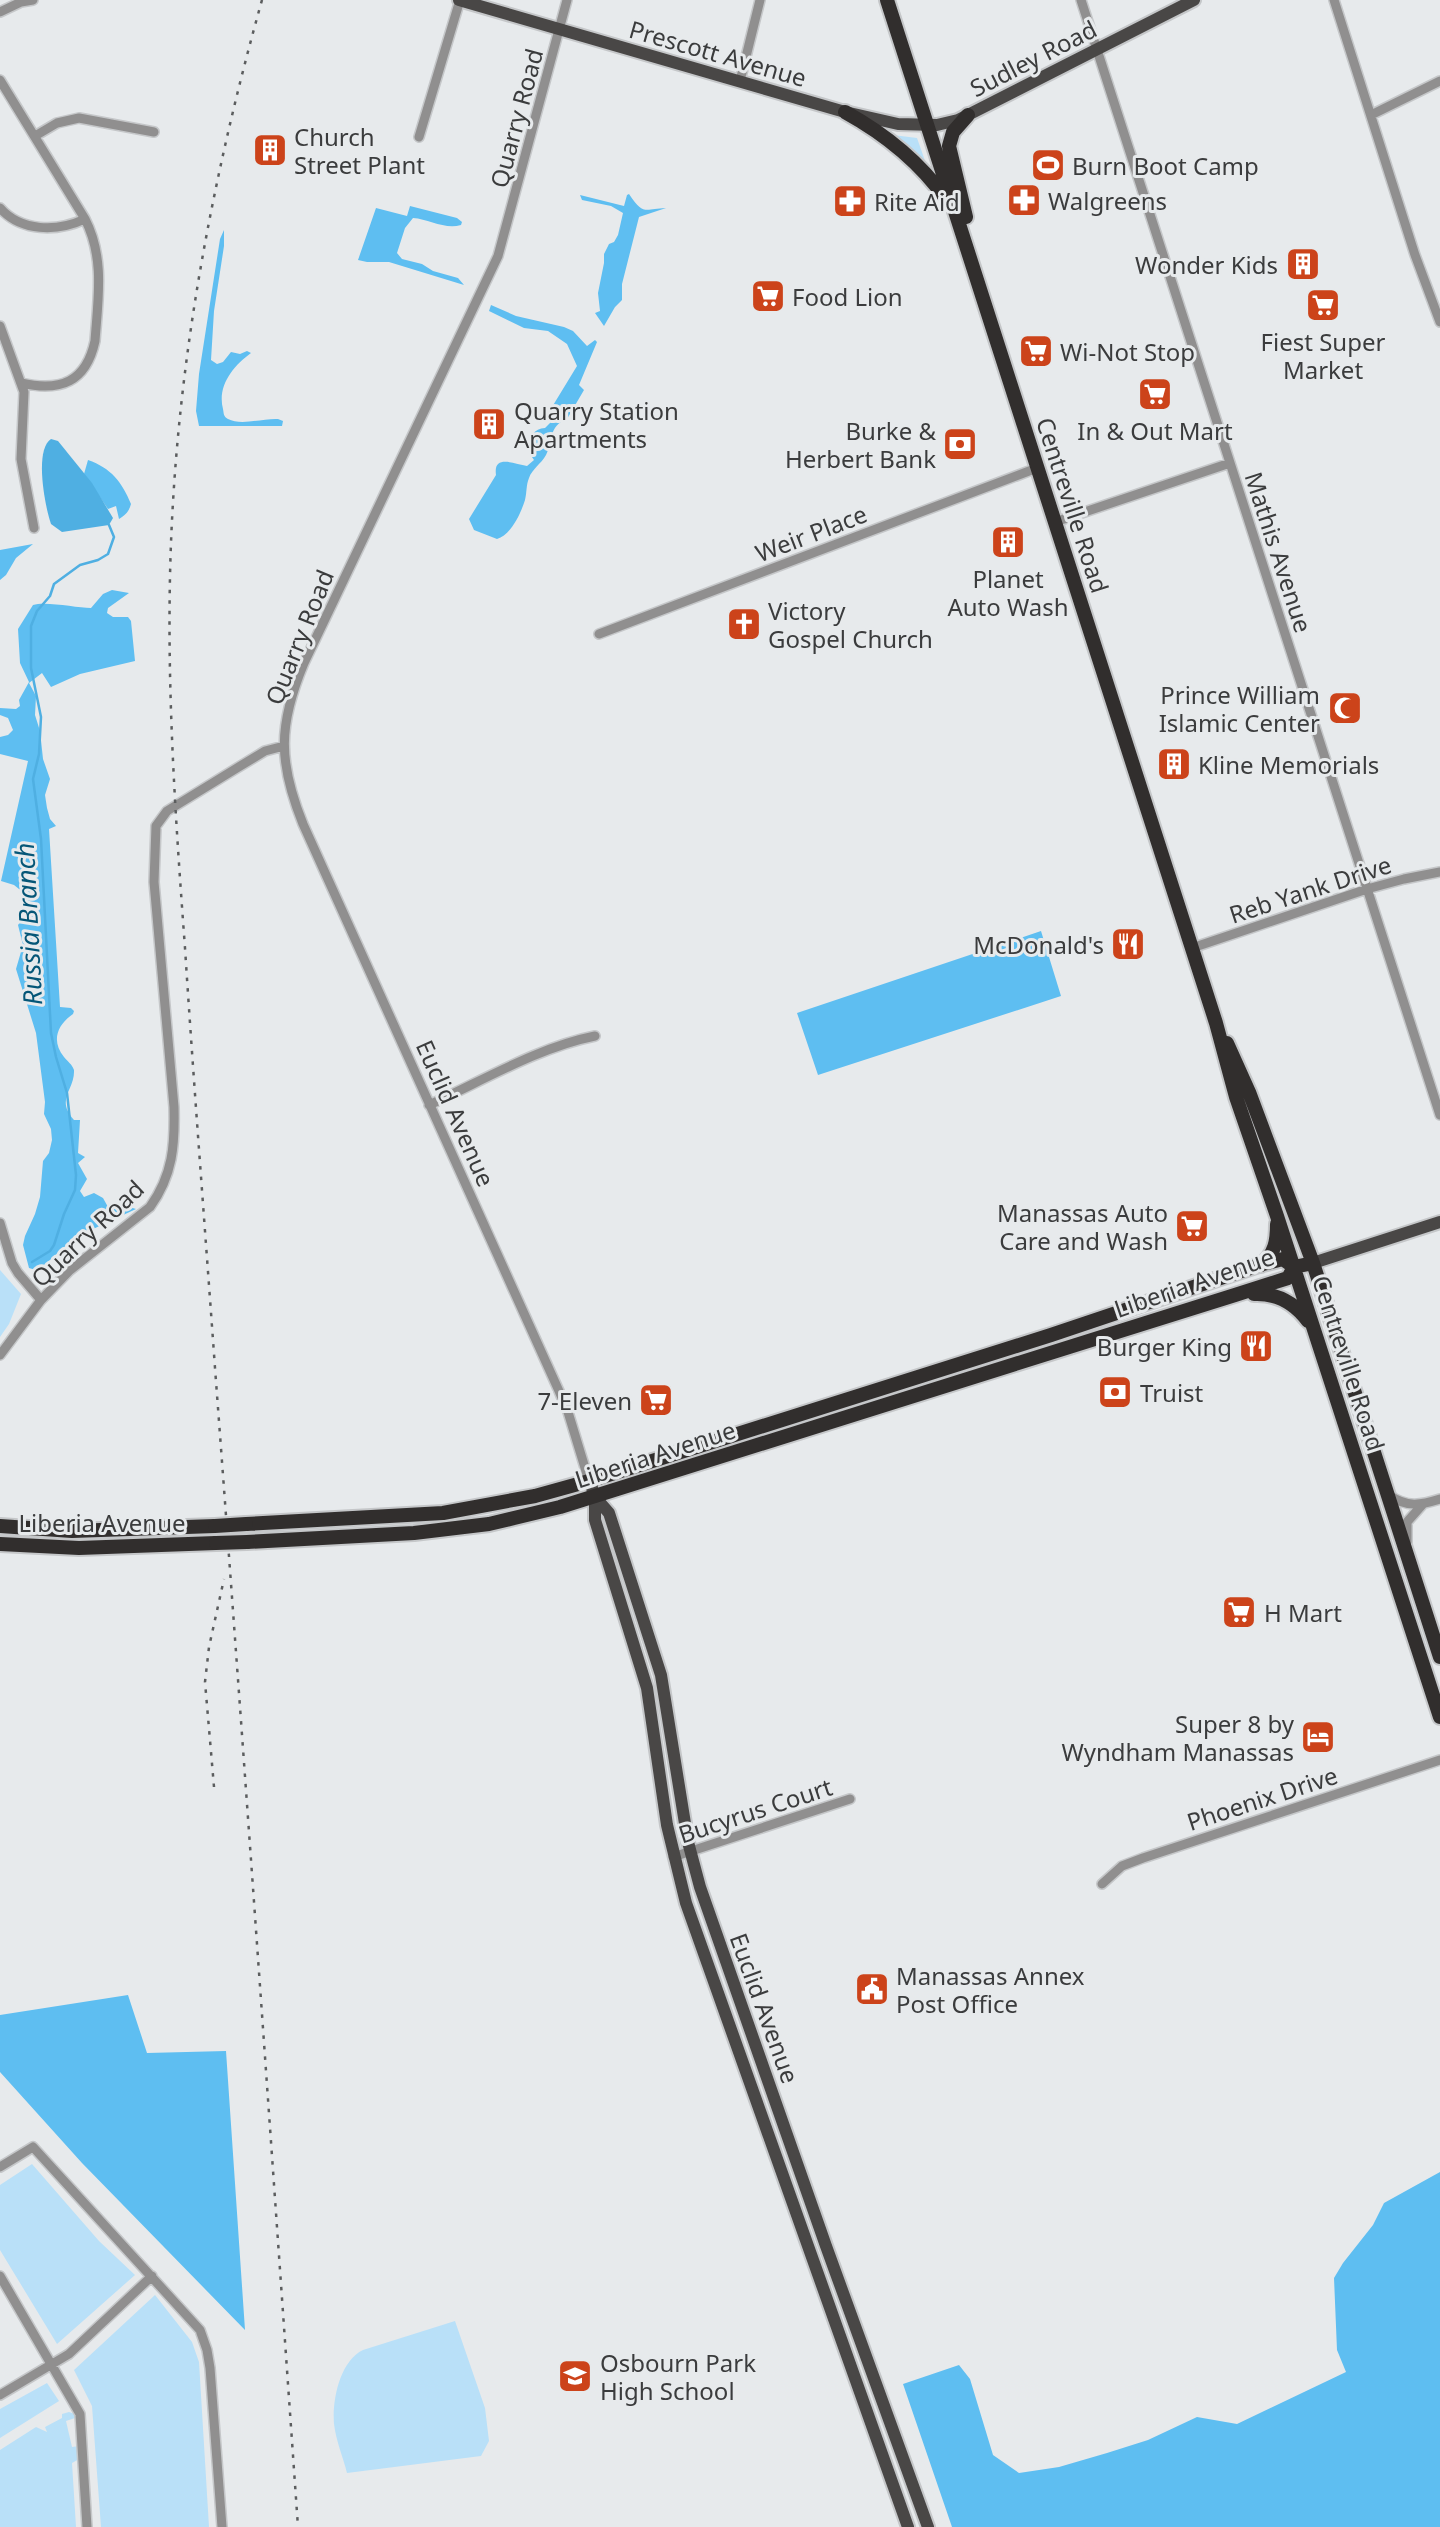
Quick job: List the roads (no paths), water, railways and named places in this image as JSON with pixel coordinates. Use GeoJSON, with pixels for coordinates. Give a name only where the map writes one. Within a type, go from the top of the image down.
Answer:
{"type":"FeatureCollection","features":[{"type":"Feature","properties":{"kind":"highway","name":"Centreville Road"},"geometry":{"type":"LineString","coordinates":[[887,0],[1216,1023],[1236,1097],[1440,1717]]}},
{"type":"Feature","properties":{"kind":"highway"},"geometry":{"type":"LineString","coordinates":[[845,112],[883,134],[904,152],[954,209]]}},
{"type":"Feature","properties":{"kind":"highway"},"geometry":{"type":"LineString","coordinates":[[965,246],[967,223],[948,146],[953,132],[968,115]]}},
{"type":"Feature","properties":{"kind":"highway","name":"Centreville Road"},"geometry":{"type":"LineString","coordinates":[[1216,1023],[1249,1092],[1313,1263],[1440,1657]]}},
{"type":"Feature","properties":{"kind":"highway"},"geometry":{"type":"LineString","coordinates":[[1259,1265],[1267,1260],[1275,1246],[1277,1216]]}},
{"type":"Feature","properties":{"kind":"highway","name":"Liberia Avenue"},"geometry":{"type":"LineString","coordinates":[[0,1526],[72,1531],[215,1526],[443,1513],[536,1496],[1051,1335],[1259,1265],[1283,1259],[1294,1267],[1313,1263]]}},
{"type":"Feature","properties":{"kind":"highway","name":"Liberia Avenue"},"geometry":{"type":"LineString","coordinates":[[0,1544],[79,1548],[247,1542],[414,1533],[489,1524],[595,1497],[1235,1295],[1288,1278],[1294,1267]]}},
{"type":"Feature","properties":{"kind":"highway"},"geometry":{"type":"LineString","coordinates":[[1235,1295],[1278,1296],[1297,1308],[1313,1328]]}},
{"type":"Feature","properties":{"kind":"main road","name":"Prescott Avenue"},"geometry":{"type":"LineString","coordinates":[[460,0],[845,112],[905,126],[927,126]]}},
{"type":"Feature","properties":{"kind":"main road","name":"Sudley Road"},"geometry":{"type":"LineString","coordinates":[[927,126],[948,124],[968,115],[1194,0]]}},
{"type":"Feature","properties":{"kind":"main road","name":"Liberia Avenue"},"geometry":{"type":"LineString","coordinates":[[1313,1263],[1440,1222]]}},
{"type":"Feature","properties":{"kind":"main road","name":"Euclid Avenue"},"geometry":{"type":"LineString","coordinates":[[589,1481],[595,1497],[595,1520],[646,1688],[673,1857],[686,1903],[908,2527]]}},
{"type":"Feature","properties":{"kind":"main road","name":"Euclid Avenue"},"geometry":{"type":"LineString","coordinates":[[595,1497],[609,1513],[661,1675],[690,1851],[710,1918],[928,2527]]}},
{"type":"Feature","properties":{"kind":"street"},"geometry":{"type":"LineString","coordinates":[[0,12],[21,2],[33,0]]}},
{"type":"Feature","properties":{"kind":"street"},"geometry":{"type":"LineString","coordinates":[[419,137],[460,0]]}},
{"type":"Feature","properties":{"kind":"street","name":"Quarry Road"},"geometry":{"type":"LineString","coordinates":[[0,1355],[41,1300],[69,1270],[150,1207],[166,1180],[172,1164],[175,1141],[154,882],[156,825],[167,811],[265,751],[284,746],[287,709],[304,663],[498,256],[567,0]]}},
{"type":"Feature","properties":{"kind":"street"},"geometry":{"type":"LineString","coordinates":[[740,81],[760,0]]}},
{"type":"Feature","properties":{"kind":"street","name":"Mathis Avenue"},"geometry":{"type":"LineString","coordinates":[[1081,0],[1440,1115]]}},
{"type":"Feature","properties":{"kind":"street"},"geometry":{"type":"LineString","coordinates":[[1334,0],[1435,297],[1440,322]]}},
{"type":"Feature","properties":{"kind":"street"},"geometry":{"type":"LineString","coordinates":[[0,80],[85,219],[92,233],[99,261],[95,341],[83,372],[66,384],[43,386],[21,383]]}},
{"type":"Feature","properties":{"kind":"street"},"geometry":{"type":"LineString","coordinates":[[1371,115],[1440,81]]}},
{"type":"Feature","properties":{"kind":"street"},"geometry":{"type":"LineString","coordinates":[[35,136],[57,123],[79,118],[154,132]]}},
{"type":"Feature","properties":{"kind":"street"},"geometry":{"type":"LineString","coordinates":[[0,208],[15,221],[35,227],[66,226],[85,219]]}},
{"type":"Feature","properties":{"kind":"street"},"geometry":{"type":"LineString","coordinates":[[0,326],[24,392],[22,459],[34,528]]}},
{"type":"Feature","properties":{"kind":"street"},"geometry":{"type":"LineString","coordinates":[[1055,522],[1230,463]]}},
{"type":"Feature","properties":{"kind":"street","name":"Weir Place"},"geometry":{"type":"LineString","coordinates":[[599,634],[1037,468]]}},
{"type":"Feature","properties":{"kind":"street","name":"Euclid Avenue"},"geometry":{"type":"LineString","coordinates":[[284,746],[291,794],[303,824],[566,1408],[589,1481]]}},
{"type":"Feature","properties":{"kind":"street","name":"Reb Yank Drive"},"geometry":{"type":"LineString","coordinates":[[1192,948],[1404,878],[1440,872]]}},
{"type":"Feature","properties":{"kind":"street"},"geometry":{"type":"LineString","coordinates":[[429,1105],[536,1055],[595,1036]]}},
{"type":"Feature","properties":{"kind":"street"},"geometry":{"type":"LineString","coordinates":[[0,1223],[12,1263],[41,1300]]}},
{"type":"Feature","properties":{"kind":"street"},"geometry":{"type":"LineString","coordinates":[[1387,1493],[1402,1504],[1423,1504],[1440,1499]]}},
{"type":"Feature","properties":{"kind":"street"},"geometry":{"type":"LineString","coordinates":[[1408,1557],[1407,1522],[1423,1504]]}},
{"type":"Feature","properties":{"kind":"street","name":"Phoenix Drive"},"geometry":{"type":"LineString","coordinates":[[1102,1884],[1122,1866],[1143,1858],[1440,1760]]}},
{"type":"Feature","properties":{"kind":"street","name":"Bucyrus Court"},"geometry":{"type":"LineString","coordinates":[[673,1857],[850,1799]]}},
{"type":"Feature","properties":{"kind":"street"},"geometry":{"type":"LineString","coordinates":[[0,2167],[33,2147],[194,2322],[207,2350],[222,2527]]}},
{"type":"Feature","properties":{"kind":"street"},"geometry":{"type":"LineString","coordinates":[[0,2276],[80,2414],[87,2527]]}},
{"type":"Feature","properties":{"kind":"street"},"geometry":{"type":"LineString","coordinates":[[0,2396],[69,2354],[152,2276]]}},
{"type":"Feature","properties":{"kind":"waterway","name":"Russia Branch"},"geometry":{"type":"LineString","coordinates":[[32,1262],[50,1251],[54,1245],[75,1190],[76,1175],[67,1093],[51,1033],[41,839],[33,779],[39,754],[41,717],[31,668],[31,626],[37,611],[50,596],[54,584],[80,565],[108,554],[114,537],[109,525]]}},
{"type":"Feature","properties":{"kind":"railway"},"geometry":{"type":"LineString","coordinates":[[262,0],[216,186],[193,312],[173,502],[170,669],[181,892],[298,2527]]}},
{"type":"Feature","properties":{"kind":"railway"},"geometry":{"type":"LineString","coordinates":[[214,1787],[205,1682],[209,1647],[224,1579]]}},
{"type":"Feature","properties":{"kind":"place","name":"Church Street Plant"},"geometry":{"type":"Point","coordinates":[270,150]}},
{"type":"Feature","properties":{"kind":"place","name":"Burn Boot Camp"},"geometry":{"type":"Point","coordinates":[1048,165]}},
{"type":"Feature","properties":{"kind":"place","name":"Walgreens"},"geometry":{"type":"Point","coordinates":[1024,200]}},
{"type":"Feature","properties":{"kind":"place","name":"Rite Aid"},"geometry":{"type":"Point","coordinates":[850,201]}},
{"type":"Feature","properties":{"kind":"place","name":"Wonder Kids"},"geometry":{"type":"Point","coordinates":[1303,264]}},
{"type":"Feature","properties":{"kind":"place","name":"Food Lion"},"geometry":{"type":"Point","coordinates":[768,296]}},
{"type":"Feature","properties":{"kind":"place","name":"Fiest Super Market"},"geometry":{"type":"Point","coordinates":[1323,305]}},
{"type":"Feature","properties":{"kind":"place","name":"Wi-Not Stop"},"geometry":{"type":"Point","coordinates":[1036,351]}},
{"type":"Feature","properties":{"kind":"place","name":"In & Out Mart"},"geometry":{"type":"Point","coordinates":[1155,394]}},
{"type":"Feature","properties":{"kind":"place","name":"Quarry Station Apartments"},"geometry":{"type":"Point","coordinates":[489,424]}},
{"type":"Feature","properties":{"kind":"place","name":"Burke & Herbert Bank"},"geometry":{"type":"Point","coordinates":[960,444]}},
{"type":"Feature","properties":{"kind":"place","name":"Planet Auto Wash"},"geometry":{"type":"Point","coordinates":[1008,542]}},
{"type":"Feature","properties":{"kind":"place","name":"Victory Gospel Church"},"geometry":{"type":"Point","coordinates":[744,624]}},
{"type":"Feature","properties":{"kind":"place","name":"Prince William Islamic Center"},"geometry":{"type":"Point","coordinates":[1345,708]}},
{"type":"Feature","properties":{"kind":"place","name":"Kline Memorials"},"geometry":{"type":"Point","coordinates":[1174,764]}},
{"type":"Feature","properties":{"kind":"place","name":"McDonald's"},"geometry":{"type":"Point","coordinates":[1128,944]}},
{"type":"Feature","properties":{"kind":"place","name":"Manassas Auto Care and Wash"},"geometry":{"type":"Point","coordinates":[1192,1226]}},
{"type":"Feature","properties":{"kind":"place","name":"Burger King"},"geometry":{"type":"Point","coordinates":[1256,1346]}},
{"type":"Feature","properties":{"kind":"place","name":"Truist"},"geometry":{"type":"Point","coordinates":[1115,1392]}},
{"type":"Feature","properties":{"kind":"place","name":"7-Eleven"},"geometry":{"type":"Point","coordinates":[656,1400]}},
{"type":"Feature","properties":{"kind":"place","name":"H Mart"},"geometry":{"type":"Point","coordinates":[1239,1612]}},
{"type":"Feature","properties":{"kind":"place","name":"Super 8 by Wyndham Manassas"},"geometry":{"type":"Point","coordinates":[1318,1737]}},
{"type":"Feature","properties":{"kind":"place","name":"Manassas Annex Post Office"},"geometry":{"type":"Point","coordinates":[872,1989]}},
{"type":"Feature","properties":{"kind":"place","name":"Osbourn Park High School"},"geometry":{"type":"Point","coordinates":[575,2376]}}]}
